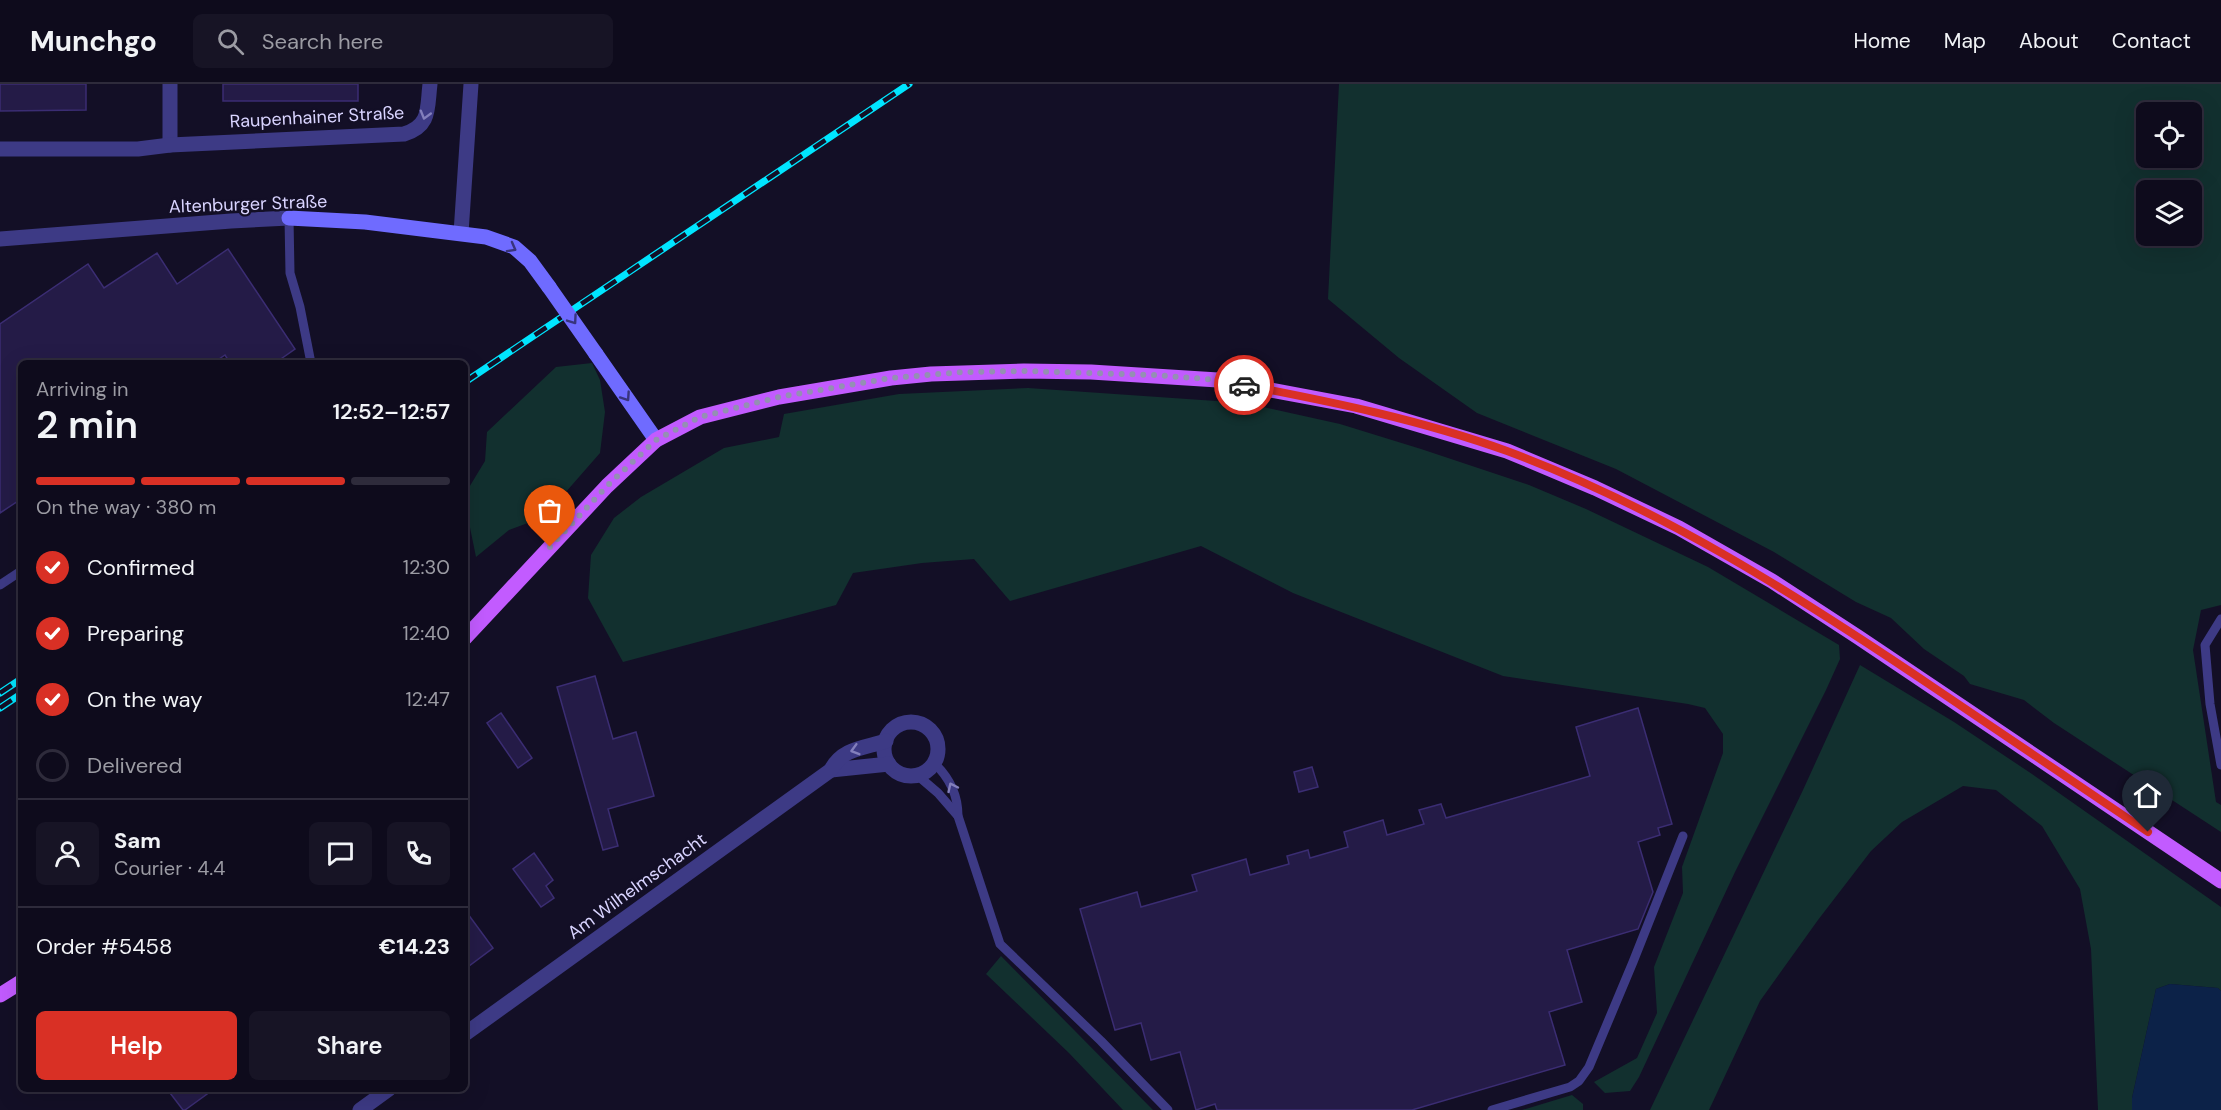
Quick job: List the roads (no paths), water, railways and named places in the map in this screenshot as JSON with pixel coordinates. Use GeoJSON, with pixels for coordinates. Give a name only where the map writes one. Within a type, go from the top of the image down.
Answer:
{"type":"FeatureCollection","features":[{"type":"Feature","properties":{"kind":"main road"},"geometry":{"type":"LineString","coordinates":[[468,635],[607,486],[656,440],[700,417],[779,397],[891,378],[964,372],[1024,371],[1154,375],[1218,380],[1356,406],[1507,451],[1679,528],[1772,581],[1858,637],[2221,881]]}},
{"type":"Feature","properties":{"kind":"main road"},"geometry":{"type":"LineString","coordinates":[[0,995],[18,984]]}},
{"type":"Feature","properties":{"kind":"street"},"geometry":{"type":"LineString","coordinates":[[170,84],[170,145]]}},
{"type":"Feature","properties":{"kind":"street","name":"Raupenhainer Straße"},"geometry":{"type":"LineString","coordinates":[[0,149],[138,149],[170,145],[404,134],[416,130],[423,124],[430,84]]}},
{"type":"Feature","properties":{"kind":"street"},"geometry":{"type":"LineString","coordinates":[[461,233],[471,84]]}},
{"type":"Feature","properties":{"kind":"street","name":"Altenburger Straße"},"geometry":{"type":"LineString","coordinates":[[0,239],[289,218],[365,222],[486,237],[514,247],[530,261],[656,440]]}},
{"type":"Feature","properties":{"kind":"street","name":"Am Wilhelmschacht"},"geometry":{"type":"LineString","coordinates":[[468,1032],[831,770],[836,760],[844,754],[886,741],[900,725],[921,724],[935,738],[938,749],[934,763]]}},
{"type":"Feature","properties":{"kind":"street"},"geometry":{"type":"LineString","coordinates":[[886,741],[885,753],[889,764]]}},
{"type":"Feature","properties":{"kind":"street"},"geometry":{"type":"LineString","coordinates":[[917,775],[928,770],[934,763]]}},
{"type":"Feature","properties":{"kind":"street","name":"Am Wilhelmschacht"},"geometry":{"type":"LineString","coordinates":[[831,770],[889,764],[899,773],[917,775]]}},
{"type":"Feature","properties":{"kind":"street"},"geometry":{"type":"LineString","coordinates":[[360,1110],[385,1092]]}},
{"type":"Feature","properties":{"kind":"lane"},"geometry":{"type":"LineString","coordinates":[[289,218],[290,273],[303,319],[310,360]]}},
{"type":"Feature","properties":{"kind":"lane"},"geometry":{"type":"LineString","coordinates":[[0,585],[18,573]]}},
{"type":"Feature","properties":{"kind":"lane"},"geometry":{"type":"LineString","coordinates":[[2221,619],[2205,645],[2210,705],[2221,765]]}},
{"type":"Feature","properties":{"kind":"lane"},"geometry":{"type":"LineString","coordinates":[[934,763],[950,783],[958,802],[958,816],[1000,944],[1101,1041],[1168,1110]]}},
{"type":"Feature","properties":{"kind":"lane"},"geometry":{"type":"LineString","coordinates":[[917,775],[938,792],[958,816]]}},
{"type":"Feature","properties":{"kind":"lane"},"geometry":{"type":"LineString","coordinates":[[1492,1110],[1570,1087],[1580,1081],[1589,1067],[1634,962],[1683,836]]}},
{"type":"Feature","properties":{"kind":"water"},"geometry":{"type":"Polygon","coordinates":[[[2170,984],[2218,988],[2221,991],[2221,1110],[2132,1110],[2132,1098],[2156,989],[2170,984]]]}},
{"type":"Feature","properties":{"kind":"railway"},"geometry":{"type":"LineString","coordinates":[[468,380],[909,84]]}},
{"type":"Feature","properties":{"kind":"railway"},"geometry":{"type":"LineString","coordinates":[[0,693],[18,681]]}},
{"type":"Feature","properties":{"kind":"railway"},"geometry":{"type":"LineString","coordinates":[[0,708],[18,696]]}}]}
